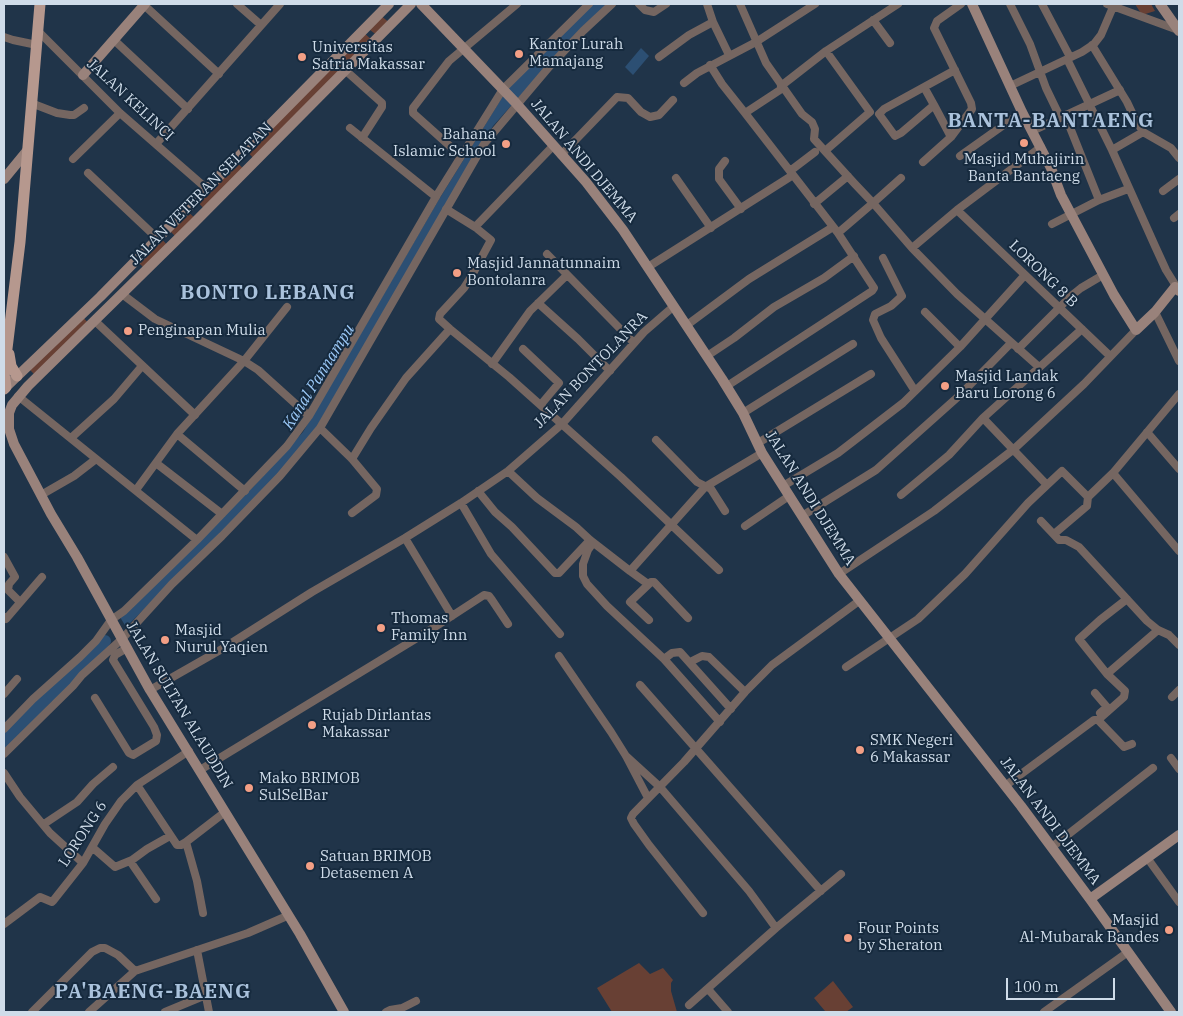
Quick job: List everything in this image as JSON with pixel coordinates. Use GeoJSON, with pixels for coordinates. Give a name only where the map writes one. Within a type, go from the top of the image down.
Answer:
{"type":"FeatureCollection","features":[{"type":"Feature","properties":{"kind":"main road"},"geometry":{"type":"LineString","coordinates":[[5,387],[4,378],[20,242],[40,4]]}},
{"type":"Feature","properties":{"kind":"main road"},"geometry":{"type":"LineString","coordinates":[[83,75],[144,4]]}},
{"type":"Feature","properties":{"kind":"main road","name":"JALAN VETERAN SELATAN"},"geometry":{"type":"LineString","coordinates":[[5,387],[100,297],[389,4]]}},
{"type":"Feature","properties":{"kind":"main road","name":"JALAN VETERAN SELATAN"},"geometry":{"type":"LineString","coordinates":[[15,401],[411,4]]}},
{"type":"Feature","properties":{"kind":"main road","name":"JALAN ANDI DJEMMA"},"geometry":{"type":"LineString","coordinates":[[421,4],[516,103],[598,197],[648,267],[727,386],[760,448],[839,574],[858,601],[1006,786],[1090,899],[1170,1012]]}},
{"type":"Feature","properties":{"kind":"main road"},"geometry":{"type":"LineString","coordinates":[[972,4],[1022,112],[1041,147],[1061,195],[1136,330],[1178,287]]}},
{"type":"Feature","properties":{"kind":"main road"},"geometry":{"type":"LineString","coordinates":[[1160,4],[1179,31]]}},
{"type":"Feature","properties":{"kind":"main road"},"geometry":{"type":"LineString","coordinates":[[4,179],[27,151]]}},
{"type":"Feature","properties":{"kind":"main road"},"geometry":{"type":"LineString","coordinates":[[237,156],[249,167]]}},
{"type":"Feature","properties":{"kind":"main road"},"geometry":{"type":"LineString","coordinates":[[8,343],[11,366],[17,376],[28,386]]}},
{"type":"Feature","properties":{"kind":"main road","name":"JALAN SULTAN ALAUDDIN"},"geometry":{"type":"LineString","coordinates":[[15,401],[9,413],[8,421],[14,444],[41,495],[150,690],[189,751],[287,916],[300,934],[344,1012]]}},
{"type":"Feature","properties":{"kind":"main road"},"geometry":{"type":"LineString","coordinates":[[4,433],[14,444]]}},
{"type":"Feature","properties":{"kind":"main road"},"geometry":{"type":"LineString","coordinates":[[1090,899],[1179,835]]}},
{"type":"Feature","properties":{"kind":"street"},"geometry":{"type":"LineString","coordinates":[[144,4],[219,74]]}},
{"type":"Feature","properties":{"kind":"street"},"geometry":{"type":"LineString","coordinates":[[237,4],[262,25]]}},
{"type":"Feature","properties":{"kind":"street"},"geometry":{"type":"LineString","coordinates":[[156,144],[280,4]]}},
{"type":"Feature","properties":{"kind":"street"},"geometry":{"type":"LineString","coordinates":[[461,156],[413,111],[420,98],[449,61],[517,4]]}},
{"type":"Feature","properties":{"kind":"street"},"geometry":{"type":"LineString","coordinates":[[4,729],[63,675],[89,649],[111,620],[124,611],[197,540],[277,458],[309,416],[436,197],[504,90],[590,4]]}},
{"type":"Feature","properties":{"kind":"street"},"geometry":{"type":"LineString","coordinates":[[95,698],[129,753],[133,755],[156,741],[157,734],[154,727],[113,660],[115,655],[172,584],[280,476],[320,428],[484,144],[516,103],[584,30],[612,4]]}},
{"type":"Feature","properties":{"kind":"street"},"geometry":{"type":"LineString","coordinates":[[639,4],[645,10],[651,12],[657,11],[666,4]]}},
{"type":"Feature","properties":{"kind":"street"},"geometry":{"type":"LineString","coordinates":[[707,4],[713,22],[729,55]]}},
{"type":"Feature","properties":{"kind":"street"},"geometry":{"type":"LineString","coordinates":[[740,4],[766,63],[802,114],[812,122],[815,130],[814,139],[912,248],[957,294],[1039,367]]}},
{"type":"Feature","properties":{"kind":"street"},"geometry":{"type":"LineString","coordinates":[[684,83],[710,65],[756,42],[815,4]]}},
{"type":"Feature","properties":{"kind":"street"},"geometry":{"type":"LineString","coordinates":[[745,113],[782,87],[826,51],[898,4]]}},
{"type":"Feature","properties":{"kind":"street"},"geometry":{"type":"LineString","coordinates":[[923,162],[951,138],[971,112],[972,107],[934,24],[961,4]]}},
{"type":"Feature","properties":{"kind":"street"},"geometry":{"type":"LineString","coordinates":[[1010,4],[1030,44],[1040,71],[1063,116],[1099,200]]}},
{"type":"Feature","properties":{"kind":"street"},"geometry":{"type":"LineString","coordinates":[[1042,4],[1112,150],[1166,270],[1178,287]]}},
{"type":"Feature","properties":{"kind":"street"},"geometry":{"type":"LineString","coordinates":[[1010,86],[1092,45],[1101,35],[1115,6],[1179,31]]}},
{"type":"Feature","properties":{"kind":"street"},"geometry":{"type":"LineString","coordinates":[[873,20],[890,43]]}},
{"type":"Feature","properties":{"kind":"street"},"geometry":{"type":"LineString","coordinates":[[659,57],[689,35],[713,22]]}},
{"type":"Feature","properties":{"kind":"street","name":"JALAN KELINCI"},"geometry":{"type":"LineString","coordinates":[[38,31],[120,113],[206,188]]}},
{"type":"Feature","properties":{"kind":"street"},"geometry":{"type":"LineString","coordinates":[[4,36],[36,45]]}},
{"type":"Feature","properties":{"kind":"street"},"geometry":{"type":"LineString","coordinates":[[114,40],[188,109]]}},
{"type":"Feature","properties":{"kind":"street"},"geometry":{"type":"LineString","coordinates":[[1092,45],[1143,132],[1171,148],[1179,158]]}},
{"type":"Feature","properties":{"kind":"street"},"geometry":{"type":"LineString","coordinates":[[825,151],[870,112],[826,51]]}},
{"type":"Feature","properties":{"kind":"street"},"geometry":{"type":"LineString","coordinates":[[710,65],[722,84],[835,230],[874,286],[872,292],[727,386]]}},
{"type":"Feature","properties":{"kind":"street"},"geometry":{"type":"LineString","coordinates":[[345,70],[382,103],[382,107],[362,138]]}},
{"type":"Feature","properties":{"kind":"street"},"geometry":{"type":"LineString","coordinates":[[934,105],[896,136],[879,114],[884,109],[955,70]]}},
{"type":"Feature","properties":{"kind":"street"},"geometry":{"type":"LineString","coordinates":[[924,87],[951,138]]}},
{"type":"Feature","properties":{"kind":"street"},"geometry":{"type":"LineString","coordinates":[[1032,131],[1120,90]]}},
{"type":"Feature","properties":{"kind":"street"},"geometry":{"type":"LineString","coordinates":[[561,155],[617,97],[628,98],[650,117],[659,115],[672,100]]}},
{"type":"Feature","properties":{"kind":"street"},"geometry":{"type":"LineString","coordinates":[[31,103],[58,113],[70,115],[74,115],[84,108]]}},
{"type":"Feature","properties":{"kind":"street"},"geometry":{"type":"LineString","coordinates":[[960,156],[1022,112]]}},
{"type":"Feature","properties":{"kind":"street"},"geometry":{"type":"LineString","coordinates":[[73,159],[120,113]]}},
{"type":"Feature","properties":{"kind":"street"},"geometry":{"type":"LineString","coordinates":[[350,128],[436,197]]}},
{"type":"Feature","properties":{"kind":"street"},"geometry":{"type":"LineString","coordinates":[[1112,150],[1143,132]]}},
{"type":"Feature","properties":{"kind":"street"},"geometry":{"type":"LineString","coordinates":[[475,227],[553,146]]}},
{"type":"Feature","properties":{"kind":"street"},"geometry":{"type":"LineString","coordinates":[[912,248],[957,210],[1041,147]]}},
{"type":"Feature","properties":{"kind":"street"},"geometry":{"type":"LineString","coordinates":[[648,267],[741,208],[791,173],[815,152]]}},
{"type":"Feature","properties":{"kind":"street"},"geometry":{"type":"LineString","coordinates":[[726,161],[719,169],[719,179],[741,208]]}},
{"type":"Feature","properties":{"kind":"street"},"geometry":{"type":"LineString","coordinates":[[88,173],[157,238]]}},
{"type":"Feature","properties":{"kind":"street"},"geometry":{"type":"LineString","coordinates":[[814,204],[848,176]]}},
{"type":"Feature","properties":{"kind":"street"},"geometry":{"type":"LineString","coordinates":[[676,178],[711,228]]}},
{"type":"Feature","properties":{"kind":"street"},"geometry":{"type":"LineString","coordinates":[[687,325],[750,279],[835,230],[873,203],[902,178]]}},
{"type":"Feature","properties":{"kind":"street"},"geometry":{"type":"LineString","coordinates":[[1163,191],[1179,180]]}},
{"type":"Feature","properties":{"kind":"street"},"geometry":{"type":"LineString","coordinates":[[1052,224],[1099,200],[1128,189]]}},
{"type":"Feature","properties":{"kind":"street"},"geometry":{"type":"LineString","coordinates":[[446,209],[475,227],[490,239],[490,242],[464,288],[440,314],[440,319],[450,329],[495,362],[543,402],[719,570]]}},
{"type":"Feature","properties":{"kind":"street","name":"LORONG 8 B"},"geometry":{"type":"LineString","coordinates":[[957,210],[1058,309],[1110,356]]}},
{"type":"Feature","properties":{"kind":"street"},"geometry":{"type":"LineString","coordinates":[[547,254],[634,343]]}},
{"type":"Feature","properties":{"kind":"street"},"geometry":{"type":"LineString","coordinates":[[707,356],[734,338],[774,306],[824,278],[854,256]]}},
{"type":"Feature","properties":{"kind":"street"},"geometry":{"type":"LineString","coordinates":[[883,258],[902,296],[891,306],[875,314],[873,320],[881,338],[915,391]]}},
{"type":"Feature","properties":{"kind":"street"},"geometry":{"type":"LineString","coordinates":[[495,362],[527,315],[567,275]]}},
{"type":"Feature","properties":{"kind":"street"},"geometry":{"type":"LineString","coordinates":[[1018,349],[1081,288],[1104,275]]}},
{"type":"Feature","properties":{"kind":"street"},"geometry":{"type":"LineString","coordinates":[[783,486],[838,453],[887,416],[960,347],[1024,276]]}},
{"type":"Feature","properties":{"kind":"street"},"geometry":{"type":"LineString","coordinates":[[122,294],[155,319],[244,361],[258,370],[309,416]]}},
{"type":"Feature","properties":{"kind":"street"},"geometry":{"type":"LineString","coordinates":[[538,303],[610,371]]}},
{"type":"Feature","properties":{"kind":"street","name":"JALAN BONTOLANRA"},"geometry":{"type":"LineString","coordinates":[[150,690],[222,649],[312,592],[405,538],[461,503],[508,470],[563,422],[644,332],[674,306]]}},
{"type":"Feature","properties":{"kind":"street"},"geometry":{"type":"LineString","coordinates":[[136,490],[177,434],[244,361],[287,307]]}},
{"type":"Feature","properties":{"kind":"street"},"geometry":{"type":"LineString","coordinates":[[925,312],[960,347]]}},
{"type":"Feature","properties":{"kind":"street"},"geometry":{"type":"LineString","coordinates":[[1155,312],[1179,361]]}},
{"type":"Feature","properties":{"kind":"street"},"geometry":{"type":"LineString","coordinates":[[94,321],[195,415]]}},
{"type":"Feature","properties":{"kind":"street"},"geometry":{"type":"LineString","coordinates":[[352,459],[406,378],[450,329]]}},
{"type":"Feature","properties":{"kind":"street"},"geometry":{"type":"LineString","coordinates":[[901,495],[949,454],[983,418],[1082,329]]}},
{"type":"Feature","properties":{"kind":"street"},"geometry":{"type":"LineString","coordinates":[[839,574],[934,511],[1014,449],[1084,384],[1136,330]]}},
{"type":"Feature","properties":{"kind":"street"},"geometry":{"type":"LineString","coordinates":[[802,516],[876,470],[960,395],[1011,343]]}},
{"type":"Feature","properties":{"kind":"street"},"geometry":{"type":"LineString","coordinates":[[743,413],[853,344]]}},
{"type":"Feature","properties":{"kind":"street"},"geometry":{"type":"LineString","coordinates":[[523,349],[560,383],[543,402]]}},
{"type":"Feature","properties":{"kind":"street"},"geometry":{"type":"LineString","coordinates":[[495,362],[563,422]]}},
{"type":"Feature","properties":{"kind":"street"},"geometry":{"type":"LineString","coordinates":[[71,438],[114,399],[142,366]]}},
{"type":"Feature","properties":{"kind":"street"},"geometry":{"type":"LineString","coordinates":[[630,571],[705,486],[871,374]]}},
{"type":"Feature","properties":{"kind":"street"},"geometry":{"type":"LineString","coordinates":[[1054,534],[1087,506],[1088,497],[1113,473],[1179,394]]}},
{"type":"Feature","properties":{"kind":"street"},"geometry":{"type":"LineString","coordinates":[[15,401],[71,438],[197,540]]}},
{"type":"Feature","properties":{"kind":"street"},"geometry":{"type":"LineString","coordinates":[[983,418],[1046,485]]}},
{"type":"Feature","properties":{"kind":"street"},"geometry":{"type":"LineString","coordinates":[[320,428],[376,486],[376,495],[352,513]]}},
{"type":"Feature","properties":{"kind":"street"},"geometry":{"type":"LineString","coordinates":[[1147,432],[1179,469]]}},
{"type":"Feature","properties":{"kind":"street"},"geometry":{"type":"LineString","coordinates":[[177,434],[245,491]]}},
{"type":"Feature","properties":{"kind":"street"},"geometry":{"type":"LineString","coordinates":[[656,440],[697,482],[713,492],[725,511]]}},
{"type":"Feature","properties":{"kind":"street"},"geometry":{"type":"LineString","coordinates":[[41,495],[74,476],[96,459]]}},
{"type":"Feature","properties":{"kind":"street"},"geometry":{"type":"LineString","coordinates":[[156,463],[222,514]]}},
{"type":"Feature","properties":{"kind":"street"},"geometry":{"type":"LineString","coordinates":[[508,470],[537,498],[648,584]]}},
{"type":"Feature","properties":{"kind":"street"},"geometry":{"type":"LineString","coordinates":[[846,667],[918,619],[952,587],[1028,503],[1062,471],[1088,497]]}},
{"type":"Feature","properties":{"kind":"street"},"geometry":{"type":"LineString","coordinates":[[1113,473],[1179,551]]}},
{"type":"Feature","properties":{"kind":"street"},"geometry":{"type":"LineString","coordinates":[[478,491],[495,512],[512,526],[555,573],[560,573],[592,541]]}},
{"type":"Feature","properties":{"kind":"street"},"geometry":{"type":"LineString","coordinates":[[745,526],[789,496]]}},
{"type":"Feature","properties":{"kind":"street"},"geometry":{"type":"LineString","coordinates":[[461,503],[491,554],[560,634]]}},
{"type":"Feature","properties":{"kind":"street"},"geometry":{"type":"LineString","coordinates":[[1041,522],[1059,540],[1066,540],[1079,547],[1158,630],[1169,635],[1179,645]]}},
{"type":"Feature","properties":{"kind":"street"},"geometry":{"type":"LineString","coordinates":[[405,538],[452,616]]}},
{"type":"Feature","properties":{"kind":"street"},"geometry":{"type":"LineString","coordinates":[[592,541],[583,564],[583,576],[587,584],[610,610],[664,659],[720,722]]}},
{"type":"Feature","properties":{"kind":"street"},"geometry":{"type":"LineString","coordinates":[[4,556],[15,577],[9,584],[8,590],[20,602]]}},
{"type":"Feature","properties":{"kind":"street"},"geometry":{"type":"LineString","coordinates":[[4,617],[6,619],[42,577]]}},
{"type":"Feature","properties":{"kind":"street"},"geometry":{"type":"LineString","coordinates":[[650,620],[630,602],[651,582],[654,582],[688,618]]}},
{"type":"Feature","properties":{"kind":"street"},"geometry":{"type":"LineString","coordinates":[[200,770],[484,595],[489,596],[508,624]]}},
{"type":"Feature","properties":{"kind":"street"},"geometry":{"type":"LineString","coordinates":[[1006,786],[1122,700],[1125,691],[1107,674],[1079,640],[1100,620],[1127,599]]}},
{"type":"Feature","properties":{"kind":"street"},"geometry":{"type":"LineString","coordinates":[[702,913],[657,857],[634,824],[633,814],[697,748],[745,692],[772,666],[858,601]]}},
{"type":"Feature","properties":{"kind":"street"},"geometry":{"type":"LineString","coordinates":[[1107,674],[1158,630]]}},
{"type":"Feature","properties":{"kind":"street"},"geometry":{"type":"LineString","coordinates":[[4,754],[82,675],[125,644]]}},
{"type":"Feature","properties":{"kind":"street"},"geometry":{"type":"LineString","coordinates":[[664,659],[676,651],[680,652],[731,710]]}},
{"type":"Feature","properties":{"kind":"street"},"geometry":{"type":"LineString","coordinates":[[559,656],[626,756],[648,798]]}},
{"type":"Feature","properties":{"kind":"street"},"geometry":{"type":"LineString","coordinates":[[690,662],[702,656],[709,656],[745,692]]}},
{"type":"Feature","properties":{"kind":"street"},"geometry":{"type":"LineString","coordinates":[[63,675],[70,686]]}},
{"type":"Feature","properties":{"kind":"street"},"geometry":{"type":"LineString","coordinates":[[4,694],[17,679]]}},
{"type":"Feature","properties":{"kind":"street"},"geometry":{"type":"LineString","coordinates":[[640,685],[821,891]]}},
{"type":"Feature","properties":{"kind":"street"},"geometry":{"type":"LineString","coordinates":[[1172,697],[1179,690]]}},
{"type":"Feature","properties":{"kind":"street"},"geometry":{"type":"LineString","coordinates":[[1095,693],[1107,707],[1096,720]]}},
{"type":"Feature","properties":{"kind":"street"},"geometry":{"type":"LineString","coordinates":[[1096,720],[1124,747],[1132,744]]}},
{"type":"Feature","properties":{"kind":"street","name":"LORONG 6"},"geometry":{"type":"LineString","coordinates":[[4,924],[40,897],[52,902],[83,863],[113,811],[137,785],[189,751]]}},
{"type":"Feature","properties":{"kind":"street"},"geometry":{"type":"LineString","coordinates":[[626,756],[660,787],[749,891],[776,928]]}},
{"type":"Feature","properties":{"kind":"street"},"geometry":{"type":"LineString","coordinates":[[1171,758],[1179,769]]}},
{"type":"Feature","properties":{"kind":"street"},"geometry":{"type":"LineString","coordinates":[[44,824],[77,802],[93,784],[113,767]]}},
{"type":"Feature","properties":{"kind":"street"},"geometry":{"type":"LineString","coordinates":[[1052,847],[1153,768]]}},
{"type":"Feature","properties":{"kind":"street"},"geometry":{"type":"LineString","coordinates":[[4,774],[29,808],[58,841],[83,863]]}},
{"type":"Feature","properties":{"kind":"street"},"geometry":{"type":"LineString","coordinates":[[137,785],[177,845],[186,842],[225,812]]}},
{"type":"Feature","properties":{"kind":"street"},"geometry":{"type":"LineString","coordinates":[[92,847],[113,867],[130,861],[146,849],[170,836]]}},
{"type":"Feature","properties":{"kind":"street"},"geometry":{"type":"LineString","coordinates":[[186,842],[197,881],[203,913]]}},
{"type":"Feature","properties":{"kind":"street"},"geometry":{"type":"LineString","coordinates":[[1148,859],[1179,902]]}},
{"type":"Feature","properties":{"kind":"street"},"geometry":{"type":"LineString","coordinates":[[130,861],[156,899]]}},
{"type":"Feature","properties":{"kind":"street"},"geometry":{"type":"LineString","coordinates":[[689,1005],[776,928],[841,874]]}},
{"type":"Feature","properties":{"kind":"street"},"geometry":{"type":"LineString","coordinates":[[89,1012],[135,971],[248,933],[287,916]]}},
{"type":"Feature","properties":{"kind":"street"},"geometry":{"type":"LineString","coordinates":[[32,1012],[92,952],[100,948],[105,948],[118,955],[135,971]]}},
{"type":"Feature","properties":{"kind":"street"},"geometry":{"type":"LineString","coordinates":[[197,950],[209,1012]]}},
{"type":"Feature","properties":{"kind":"street"},"geometry":{"type":"LineString","coordinates":[[1044,1012],[1128,952]]}},
{"type":"Feature","properties":{"kind":"street"},"geometry":{"type":"LineString","coordinates":[[708,989],[728,1012]]}},
{"type":"Feature","properties":{"kind":"street"},"geometry":{"type":"LineString","coordinates":[[165,1012],[206,994]]}},
{"type":"Feature","properties":{"kind":"street"},"geometry":{"type":"LineString","coordinates":[[386,1012],[402,1008],[416,1001]]}},
{"type":"Feature","properties":{"kind":"shaded area"},"geometry":{"type":"Polygon","coordinates":[[[1135,4],[1151,4],[1155,11],[1142,15],[1135,4]]]}},
{"type":"Feature","properties":{"kind":"shaded area"},"geometry":{"type":"Polygon","coordinates":[[[379,14],[391,24],[378,36],[366,27],[379,14]]]}},
{"type":"Feature","properties":{"kind":"shaded area"},"geometry":{"type":"Polygon","coordinates":[[[362,31],[373,41],[255,160],[245,149],[362,31]]]}},
{"type":"Feature","properties":{"kind":"shaded area"},"geometry":{"type":"Polygon","coordinates":[[[234,160],[245,170],[206,211],[195,199],[234,160]]]}},
{"type":"Feature","properties":{"kind":"shaded area"},"geometry":{"type":"Polygon","coordinates":[[[185,209],[197,220],[178,239],[167,228],[185,209]]]}},
{"type":"Feature","properties":{"kind":"shaded area"},"geometry":{"type":"Polygon","coordinates":[[[159,236],[169,247],[146,270],[136,260],[159,236]]]}},
{"type":"Feature","properties":{"kind":"shaded area"},"geometry":{"type":"Polygon","coordinates":[[[81,315],[90,325],[37,377],[27,367],[81,315]]]}},
{"type":"Feature","properties":{"kind":"shaded area"},"geometry":{"type":"Polygon","coordinates":[[[639,963],[650,974],[663,968],[673,980],[671,991],[677,1012],[612,1012],[597,988],[639,963]]]}},
{"type":"Feature","properties":{"kind":"shaded area"},"geometry":{"type":"Polygon","coordinates":[[[833,981],[853,1007],[846,1012],[825,1011],[814,998],[833,981]]]}},
{"type":"Feature","properties":{"kind":"water"},"geometry":{"type":"Polygon","coordinates":[[[593,4],[608,4],[580,29],[493,126],[316,428],[267,488],[126,627],[120,617],[253,487],[303,432],[438,201],[508,88],[593,4]]]}},
{"type":"Feature","properties":{"kind":"water"},"geometry":{"type":"Polygon","coordinates":[[[641,48],[649,56],[633,75],[625,67],[641,48]]]}},
{"type":"Feature","properties":{"kind":"water"},"geometry":{"type":"Polygon","coordinates":[[[102,639],[106,645],[70,683],[64,674],[102,639]]]}},
{"type":"Feature","properties":{"kind":"water"},"geometry":{"type":"Polygon","coordinates":[[[59,678],[65,688],[4,751],[4,731],[59,678]]]}},
{"type":"Feature","properties":{"kind":"waterway","name":"Kanal Pannampu"},"geometry":{"type":"LineString","coordinates":[[52,695],[105,641]]}},
{"type":"Feature","properties":{"kind":"place","name":"Kantor Lurah Mamajang"},"geometry":{"type":"Point","coordinates":[519,54]}},
{"type":"Feature","properties":{"kind":"place","name":"Universitas Satria Makassar"},"geometry":{"type":"Point","coordinates":[302,57]}},
{"type":"Feature","properties":{"kind":"place","name":"Masjid Muhajirin Banta Bantaeng"},"geometry":{"type":"Point","coordinates":[1024,143]}},
{"type":"Feature","properties":{"kind":"place","name":"Bahana Islamic School"},"geometry":{"type":"Point","coordinates":[506,144]}},
{"type":"Feature","properties":{"kind":"place","name":"Masjid Jannatunnaim Bontolanra"},"geometry":{"type":"Point","coordinates":[457,273]}},
{"type":"Feature","properties":{"kind":"place","name":"Penginapan Mulia"},"geometry":{"type":"Point","coordinates":[128,331]}},
{"type":"Feature","properties":{"kind":"place","name":"Masjid Landak Baru Lorong 6"},"geometry":{"type":"Point","coordinates":[945,386]}},
{"type":"Feature","properties":{"kind":"place","name":"Thomas Family Inn"},"geometry":{"type":"Point","coordinates":[381,628]}},
{"type":"Feature","properties":{"kind":"place","name":"Masjid Nurul Yaqien"},"geometry":{"type":"Point","coordinates":[165,640]}},
{"type":"Feature","properties":{"kind":"place","name":"Rujab Dirlantas Makassar"},"geometry":{"type":"Point","coordinates":[312,725]}},
{"type":"Feature","properties":{"kind":"place","name":"SMK Negeri 6 Makassar"},"geometry":{"type":"Point","coordinates":[860,750]}},
{"type":"Feature","properties":{"kind":"place","name":"Mako BRIMOB SulSelBar"},"geometry":{"type":"Point","coordinates":[249,788]}},
{"type":"Feature","properties":{"kind":"place","name":"Satuan BRIMOB Detasemen A"},"geometry":{"type":"Point","coordinates":[310,866]}},
{"type":"Feature","properties":{"kind":"place","name":"Masjid Al-Mubarak Bandes"},"geometry":{"type":"Point","coordinates":[1169,930]}},
{"type":"Feature","properties":{"kind":"place","name":"Four Points by Sheraton"},"geometry":{"type":"Point","coordinates":[848,938]}},
{"type":"Feature","properties":{"kind":"district","name":"BANTA-BANTAENG"},"geometry":{"type":"Point","coordinates":[1051,121]}},
{"type":"Feature","properties":{"kind":"district","name":"BONTO LEBANG"},"geometry":{"type":"Point","coordinates":[268,293]}},
{"type":"Feature","properties":{"kind":"district","name":"PA'BAENG-BAENG"},"geometry":{"type":"Point","coordinates":[153,992]}}]}
